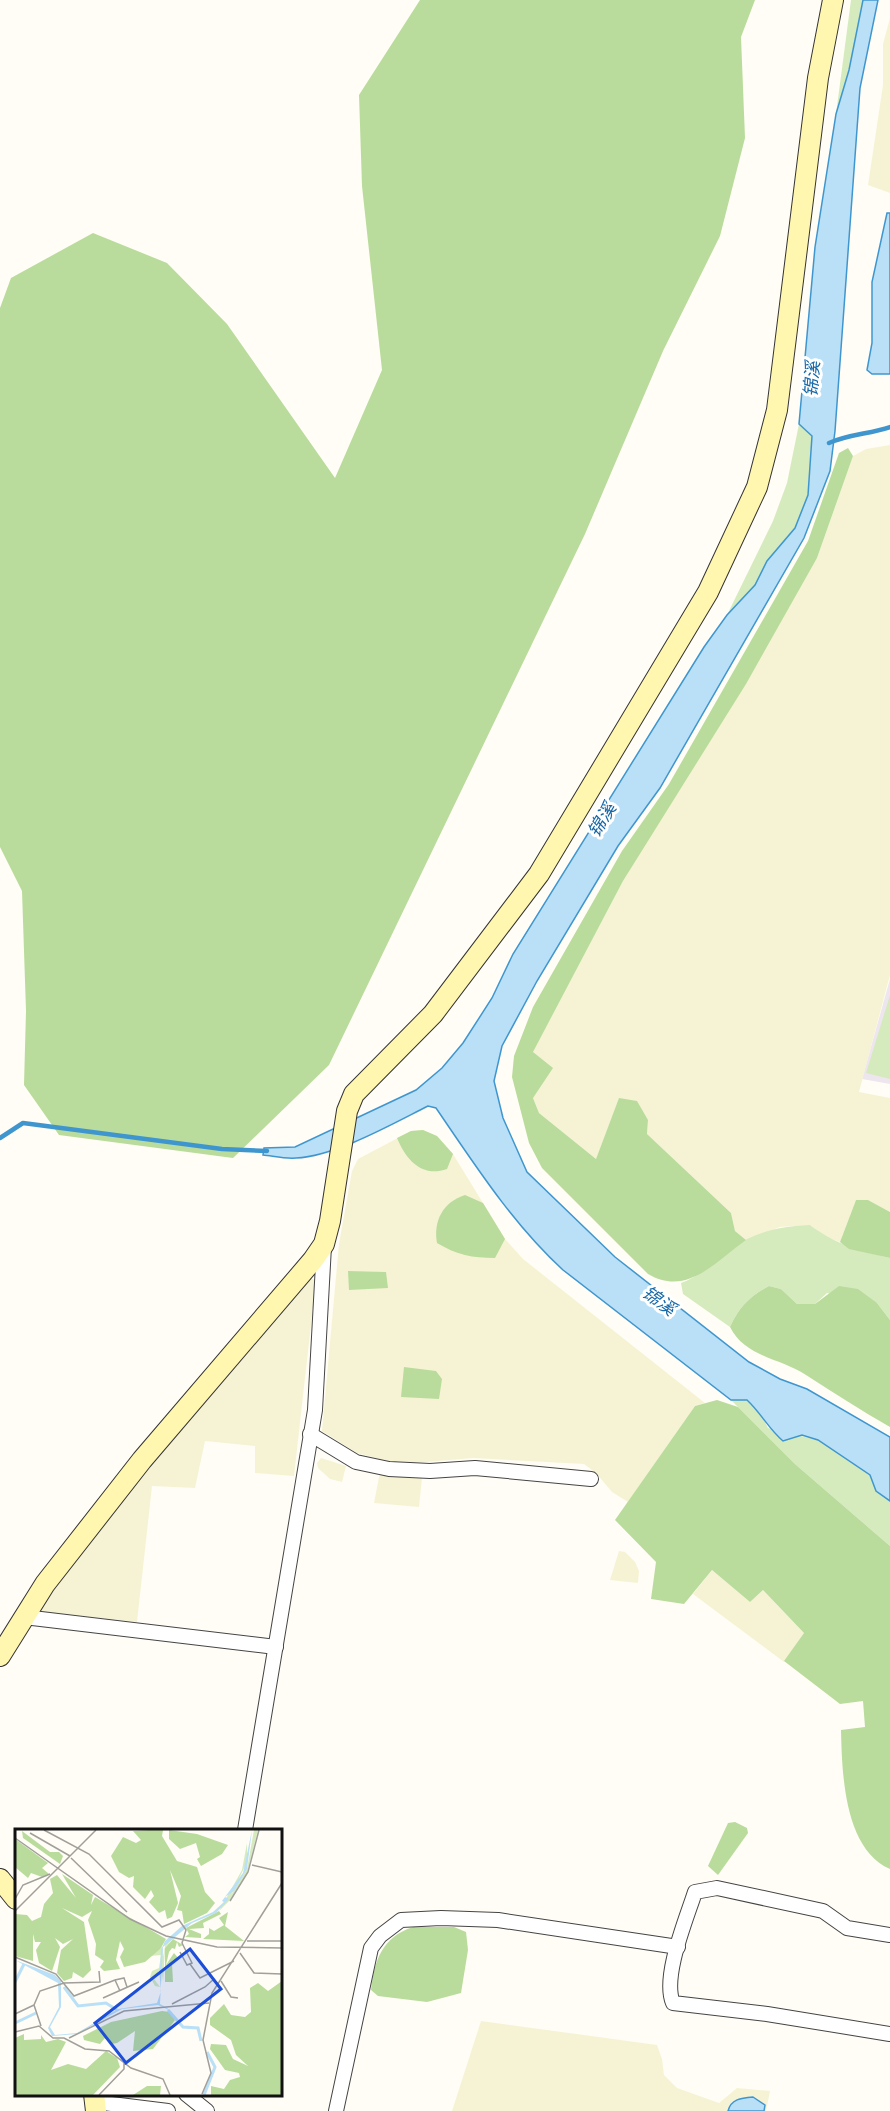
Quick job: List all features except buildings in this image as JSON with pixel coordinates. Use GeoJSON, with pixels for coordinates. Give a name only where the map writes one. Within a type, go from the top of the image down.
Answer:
{"type":"FeatureCollection","features":[{"type":"Feature","properties":{"kind":"street"},"geometry":{"type":"LineString","coordinates":[[245,1829],[315,1410],[324,1244],[330,1221],[347,1111],[354,1094],[365,1080],[433,1014],[539,874],[708,592],[757,487],[777,410],[818,78],[833,0]]}},
{"type":"Feature","properties":{"kind":"street"},"geometry":{"type":"LineString","coordinates":[[0,1656],[45,1584],[142,1460],[313,1260],[324,1244]]}},
{"type":"Feature","properties":{"kind":"street"},"geometry":{"type":"LineString","coordinates":[[310,1434],[356,1462],[390,1469],[430,1471],[475,1468],[591,1479]]}},
{"type":"Feature","properties":{"kind":"street"},"geometry":{"type":"LineString","coordinates":[[24,1617],[276,1647]]}},
{"type":"Feature","properties":{"kind":"street"},"geometry":{"type":"LineString","coordinates":[[0,1879],[15,1898]]}},
{"type":"Feature","properties":{"kind":"street"},"geometry":{"type":"LineString","coordinates":[[890,1935],[847,1928],[823,1911],[717,1888],[694,1892],[668,1992],[673,2003],[767,2014],[890,2034]]}},
{"type":"Feature","properties":{"kind":"street"},"geometry":{"type":"LineString","coordinates":[[336,2111],[371,1947],[380,1936],[401,1920],[498,1920],[678,1947]]}},
{"type":"Feature","properties":{"kind":"street"},"geometry":{"type":"LineString","coordinates":[[188,2096],[207,2111]]}},
{"type":"Feature","properties":{"kind":"street"},"geometry":{"type":"LineString","coordinates":[[95,2102],[168,2111]]}},
{"type":"Feature","properties":{"kind":"shaded area"},"geometry":{"type":"Polygon","coordinates":[[[890,18],[890,193],[868,185],[883,85],[883,44],[890,18]]]}},
{"type":"Feature","properties":{"kind":"shaded area"},"geometry":{"type":"Polygon","coordinates":[[[890,445],[890,975],[859,1092],[890,1098],[890,1212],[868,1200],[856,1200],[840,1242],[826,1237],[810,1225],[780,1227],[746,1240],[735,1231],[731,1213],[647,1134],[648,1120],[619,1099],[596,1159],[539,1113],[533,1098],[532,1053],[623,881],[817,558],[853,456],[866,449],[890,445]]]}},
{"type":"Feature","properties":{"kind":"shaded area"},"geometry":{"type":"Polygon","coordinates":[[[890,979],[890,1084],[862,1079],[890,979]]]}},
{"type":"Feature","properties":{"kind":"shaded area"},"geometry":{"type":"Polygon","coordinates":[[[423,1130],[437,1136],[453,1154],[505,1239],[523,1259],[705,1403],[695,1406],[628,1502],[612,1492],[596,1473],[584,1464],[473,1458],[415,1463],[387,1461],[357,1453],[322,1431],[339,1244],[352,1171],[358,1159],[411,1131],[423,1130]]]}},
{"type":"Feature","properties":{"kind":"shaded area"},"geometry":{"type":"Polygon","coordinates":[[[310,1278],[316,1280],[294,1476],[255,1473],[255,1446],[205,1441],[195,1488],[152,1486],[137,1622],[37,1612],[126,1496],[310,1278]]]}},
{"type":"Feature","properties":{"kind":"shaded area"},"geometry":{"type":"Polygon","coordinates":[[[321,1458],[346,1466],[342,1482],[330,1479],[318,1468],[317,1463],[321,1458]]]}},
{"type":"Feature","properties":{"kind":"shaded area"},"geometry":{"type":"Polygon","coordinates":[[[380,1472],[422,1478],[419,1507],[374,1503],[380,1472]]]}},
{"type":"Feature","properties":{"kind":"shaded area"},"geometry":{"type":"Polygon","coordinates":[[[619,1551],[625,1552],[635,1562],[639,1571],[638,1583],[610,1580],[619,1551]]]}},
{"type":"Feature","properties":{"kind":"shaded area"},"geometry":{"type":"Polygon","coordinates":[[[712,1570],[750,1602],[763,1590],[804,1633],[784,1662],[693,1594],[712,1570]]]}},
{"type":"Feature","properties":{"kind":"shaded area"},"geometry":{"type":"Polygon","coordinates":[[[481,2021],[657,2045],[664,2075],[677,2088],[719,2103],[737,2088],[770,2091],[766,2111],[452,2111],[481,2021]]]}},
{"type":"Feature","properties":{"kind":"green space"},"geometry":{"type":"Polygon","coordinates":[[[420,0],[755,0],[741,37],[745,138],[720,236],[663,351],[585,534],[329,1065],[233,1158],[59,1135],[24,1085],[26,1011],[22,891],[0,847],[0,308],[11,278],[93,233],[167,263],[227,324],[335,478],[382,370],[362,186],[359,95],[420,0]]]}},
{"type":"Feature","properties":{"kind":"green space"},"geometry":{"type":"Polygon","coordinates":[[[851,0],[863,0],[849,70],[836,114],[851,0]]]}},
{"type":"Feature","properties":{"kind":"green space"},"geometry":{"type":"Polygon","coordinates":[[[799,424],[812,436],[808,495],[795,528],[767,561],[755,585],[727,615],[773,521],[787,483],[799,424]]]}},
{"type":"Feature","properties":{"kind":"green space"},"geometry":{"type":"Polygon","coordinates":[[[848,448],[853,456],[817,558],[746,684],[623,881],[533,1052],[553,1068],[533,1098],[539,1113],[596,1159],[619,1098],[637,1101],[648,1120],[647,1134],[731,1213],[735,1231],[746,1240],[700,1274],[688,1279],[662,1280],[648,1274],[542,1168],[529,1143],[512,1077],[514,1056],[533,1007],[622,851],[669,784],[808,541],[839,453],[848,448]]]}},
{"type":"Feature","properties":{"kind":"green space"},"geometry":{"type":"Polygon","coordinates":[[[890,995],[890,1079],[866,1073],[890,995]]]}},
{"type":"Feature","properties":{"kind":"green space"},"geometry":{"type":"Polygon","coordinates":[[[423,1130],[437,1136],[453,1154],[447,1169],[430,1171],[423,1169],[410,1160],[405,1153],[397,1138],[411,1131],[423,1130]]]}},
{"type":"Feature","properties":{"kind":"green space"},"geometry":{"type":"Polygon","coordinates":[[[465,1195],[483,1203],[505,1239],[495,1258],[465,1255],[437,1243],[437,1227],[441,1213],[451,1202],[465,1195]]]}},
{"type":"Feature","properties":{"kind":"green space"},"geometry":{"type":"Polygon","coordinates":[[[856,1200],[868,1200],[890,1212],[890,1258],[849,1249],[840,1242],[856,1200]]]}},
{"type":"Feature","properties":{"kind":"green space"},"geometry":{"type":"Polygon","coordinates":[[[810,1225],[848,1246],[890,1258],[890,1320],[877,1303],[827,1293],[815,1304],[797,1304],[781,1289],[769,1286],[746,1303],[730,1327],[683,1294],[681,1283],[698,1274],[747,1239],[778,1229],[810,1225]]]}},
{"type":"Feature","properties":{"kind":"green space"},"geometry":{"type":"Polygon","coordinates":[[[348,1271],[386,1272],[388,1288],[349,1290],[348,1271]]]}},
{"type":"Feature","properties":{"kind":"green space"},"geometry":{"type":"Polygon","coordinates":[[[769,1286],[781,1289],[797,1304],[815,1304],[839,1286],[858,1289],[877,1303],[890,1320],[890,1427],[796,1369],[754,1351],[737,1337],[730,1327],[737,1314],[751,1298],[769,1286]]]}},
{"type":"Feature","properties":{"kind":"green space"},"geometry":{"type":"Polygon","coordinates":[[[404,1367],[436,1371],[442,1379],[439,1399],[401,1397],[404,1367]]]}},
{"type":"Feature","properties":{"kind":"green space"},"geometry":{"type":"Polygon","coordinates":[[[717,1400],[738,1407],[795,1464],[890,1546],[890,1869],[875,1859],[863,1845],[855,1828],[845,1788],[841,1730],[865,1727],[863,1701],[840,1704],[784,1661],[804,1633],[763,1590],[750,1602],[712,1570],[684,1604],[651,1599],[656,1562],[615,1520],[695,1406],[717,1400]]]}},
{"type":"Feature","properties":{"kind":"green space"},"geometry":{"type":"Polygon","coordinates":[[[731,1400],[746,1400],[759,1410],[768,1428],[818,1440],[870,1475],[876,1491],[890,1501],[890,1546],[795,1464],[731,1400]]]}},
{"type":"Feature","properties":{"kind":"green space"},"geometry":{"type":"Polygon","coordinates":[[[735,1822],[747,1828],[748,1833],[718,1875],[708,1866],[728,1823],[735,1822]]]}},
{"type":"Feature","properties":{"kind":"green space"},"geometry":{"type":"Polygon","coordinates":[[[413,1927],[454,1927],[466,1932],[468,1950],[461,1993],[427,2002],[378,1996],[371,1990],[374,1969],[382,1951],[394,1937],[413,1927]]]}},
{"type":"Feature","properties":{"kind":"water","name":"锦溪"},"geometry":{"type":"Polygon","coordinates":[[[863,0],[878,0],[860,88],[835,431],[830,471],[804,538],[660,788],[618,846],[537,981],[502,1046],[494,1081],[503,1118],[527,1172],[615,1257],[749,1362],[780,1379],[807,1389],[890,1437],[890,1501],[876,1491],[870,1475],[818,1440],[802,1435],[783,1441],[747,1400],[731,1400],[563,1270],[544,1252],[511,1213],[436,1108],[428,1106],[364,1138],[328,1152],[296,1158],[263,1155],[264,1148],[295,1147],[416,1090],[442,1068],[463,1043],[492,998],[513,954],[704,647],[727,615],[755,585],[767,561],[795,528],[808,495],[812,436],[799,424],[815,247],[836,114],[849,70],[863,0]]]}},
{"type":"Feature","properties":{"kind":"water"},"geometry":{"type":"Polygon","coordinates":[[[887,213],[890,213],[890,374],[872,374],[867,370],[872,343],[872,282],[887,213]]]}},
{"type":"Feature","properties":{"kind":"water"},"geometry":{"type":"Polygon","coordinates":[[[753,2097],[765,2105],[764,2111],[728,2111],[734,2102],[753,2097]]]}},
{"type":"Feature","properties":{"kind":"waterway"},"geometry":{"type":"LineString","coordinates":[[829,443],[890,427]]}},
{"type":"Feature","properties":{"kind":"waterway"},"geometry":{"type":"LineString","coordinates":[[0,1138],[23,1123],[222,1149],[267,1151]]}}]}
